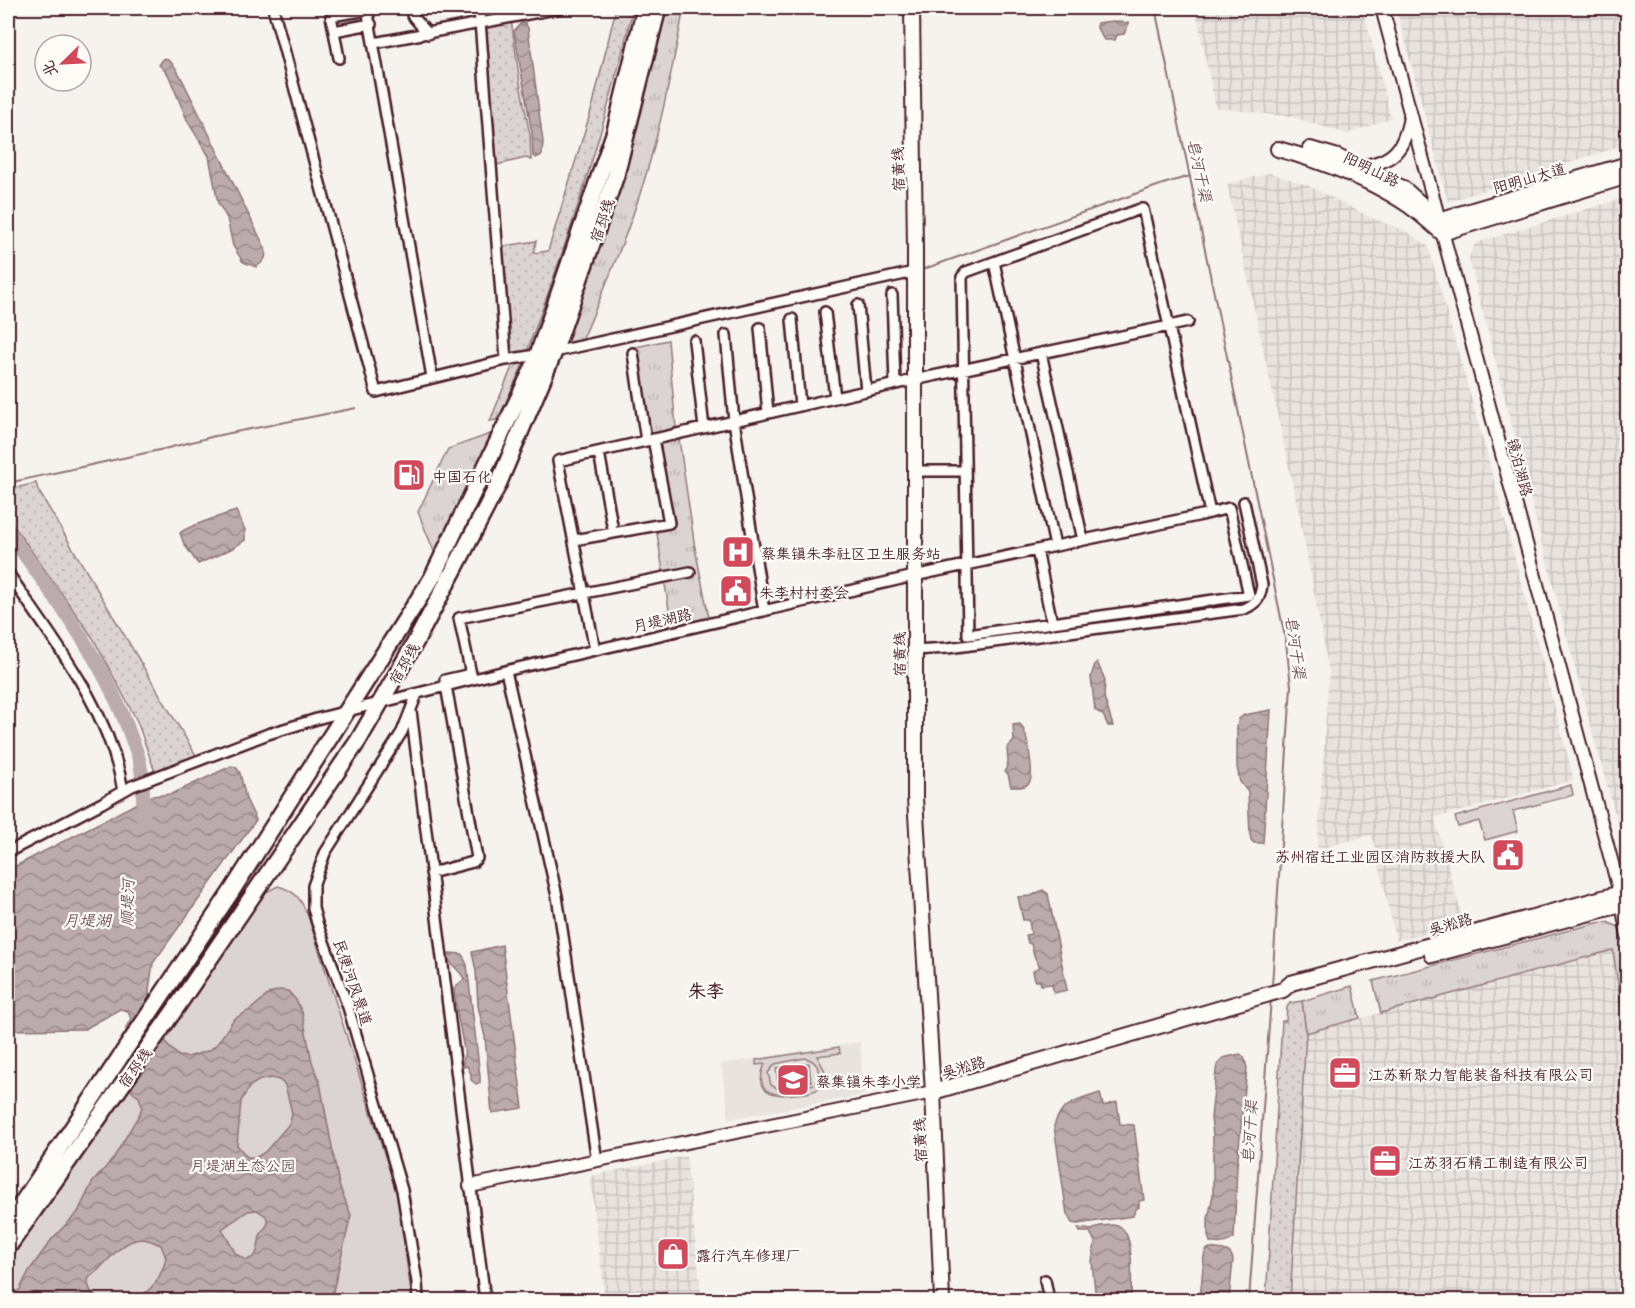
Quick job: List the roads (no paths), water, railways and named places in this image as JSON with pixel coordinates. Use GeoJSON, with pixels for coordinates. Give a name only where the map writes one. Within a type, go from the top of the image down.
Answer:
{"type":"FeatureCollection","features":[{"type":"Feature","properties":{"kind":"main road","name":"宿邳线"},"geometry":{"type":"LineString","coordinates":[[8,1224],[231,892],[432,578],[534,366],[615,131],[645,8]]}},
{"type":"Feature","properties":{"kind":"main road","name":"宿邳线"},"geometry":{"type":"LineString","coordinates":[[8,1247],[358,741],[428,620],[497,487],[554,352],[616,175],[658,8]]}},
{"type":"Feature","properties":{"kind":"main road","name":"宿黄线"},"geometry":{"type":"LineString","coordinates":[[912,8],[915,798],[933,1092],[942,1300]]}},
{"type":"Feature","properties":{"kind":"main road","name":"阳明山路"},"geometry":{"type":"LineString","coordinates":[[1278,144],[1338,157],[1403,188],[1441,226],[1378,187],[1278,144]]}},
{"type":"Feature","properties":{"kind":"main road","name":"阳明山大道"},"geometry":{"type":"LineString","coordinates":[[1441,226],[1628,164]]}},
{"type":"Feature","properties":{"kind":"main road","name":"阳明山大道"},"geometry":{"type":"LineString","coordinates":[[1441,226],[1628,176]]}},
{"type":"Feature","properties":{"kind":"main road","name":"吴淞路"},"geometry":{"type":"LineString","coordinates":[[933,1092],[1283,990],[1291,983],[1624,898]]}},
{"type":"Feature","properties":{"kind":"street"},"geometry":{"type":"LineString","coordinates":[[273,8],[376,392],[506,360],[554,352],[914,272]]}},
{"type":"Feature","properties":{"kind":"street"},"geometry":{"type":"LineString","coordinates":[[414,8],[412,15],[428,34]]}},
{"type":"Feature","properties":{"kind":"street"},"geometry":{"type":"LineString","coordinates":[[479,8],[506,360]]}},
{"type":"Feature","properties":{"kind":"street"},"geometry":{"type":"LineString","coordinates":[[374,43],[560,8]]}},
{"type":"Feature","properties":{"kind":"street","name":"镜泊湖路"},"geometry":{"type":"LineString","coordinates":[[1382,8],[1624,898],[1628,936]]}},
{"type":"Feature","properties":{"kind":"street"},"geometry":{"type":"LineString","coordinates":[[339,58],[331,16],[368,9],[432,377]]}},
{"type":"Feature","properties":{"kind":"street"},"geometry":{"type":"LineString","coordinates":[[334,31],[371,24]]}},
{"type":"Feature","properties":{"kind":"street"},"geometry":{"type":"LineString","coordinates":[[1359,167],[1377,164],[1394,155],[1404,141],[1411,113]]}},
{"type":"Feature","properties":{"kind":"street"},"geometry":{"type":"LineString","coordinates":[[1143,209],[1210,513],[1229,508],[1248,595],[968,635],[962,277],[966,272],[994,262],[1143,209]]}},
{"type":"Feature","properties":{"kind":"street"},"geometry":{"type":"LineString","coordinates":[[994,262],[1055,546]]}},
{"type":"Feature","properties":{"kind":"street"},"geometry":{"type":"LineString","coordinates":[[892,295],[895,384]]}},
{"type":"Feature","properties":{"kind":"street"},"geometry":{"type":"LineString","coordinates":[[858,305],[866,391]]}},
{"type":"Feature","properties":{"kind":"street"},"geometry":{"type":"LineString","coordinates":[[825,312],[835,398]]}},
{"type":"Feature","properties":{"kind":"street"},"geometry":{"type":"LineString","coordinates":[[792,319],[800,406]]}},
{"type":"Feature","properties":{"kind":"street"},"geometry":{"type":"LineString","coordinates":[[595,650],[558,461],[895,384],[1188,322]]}},
{"type":"Feature","properties":{"kind":"street"},"geometry":{"type":"LineString","coordinates":[[760,328],[768,413]]}},
{"type":"Feature","properties":{"kind":"street"},"geometry":{"type":"LineString","coordinates":[[726,335],[734,421],[764,611]]}},
{"type":"Feature","properties":{"kind":"street"},"geometry":{"type":"LineString","coordinates":[[694,341],[704,428]]}},
{"type":"Feature","properties":{"kind":"street"},"geometry":{"type":"LineString","coordinates":[[574,540],[669,523],[633,353]]}},
{"type":"Feature","properties":{"kind":"street"},"geometry":{"type":"LineString","coordinates":[[1041,353],[1083,540]]}},
{"type":"Feature","properties":{"kind":"street"},"geometry":{"type":"LineString","coordinates":[[599,452],[612,525]]}},
{"type":"Feature","properties":{"kind":"street"},"geometry":{"type":"LineString","coordinates":[[914,471],[965,471]]}},
{"type":"Feature","properties":{"kind":"street"},"geometry":{"type":"LineString","coordinates":[[914,651],[1244,609],[1256,603],[1260,597],[1262,585],[1244,502]]}},
{"type":"Feature","properties":{"kind":"street","name":"月堤湖路"},"geometry":{"type":"LineString","coordinates":[[8,852],[132,786],[268,734],[346,712],[506,671],[914,576],[1210,513]]}},
{"type":"Feature","properties":{"kind":"street"},"geometry":{"type":"LineString","coordinates":[[1037,550],[1056,622],[1062,633]]}},
{"type":"Feature","properties":{"kind":"street"},"geometry":{"type":"LineString","coordinates":[[431,873],[473,862],[477,858],[445,680],[471,674],[459,618],[690,572]]}},
{"type":"Feature","properties":{"kind":"street"},"geometry":{"type":"LineString","coordinates":[[8,573],[88,694],[109,740],[123,791]]}},
{"type":"Feature","properties":{"kind":"street"},"geometry":{"type":"LineString","coordinates":[[506,671],[557,896],[597,1161]]}},
{"type":"Feature","properties":{"kind":"street","name":"民便河风景道"},"geometry":{"type":"LineString","coordinates":[[417,694],[402,732],[326,854],[313,886],[313,908],[348,1007],[402,1190],[418,1300]]}},
{"type":"Feature","properties":{"kind":"street"},"geometry":{"type":"LineString","coordinates":[[411,709],[485,1300]]}},
{"type":"Feature","properties":{"kind":"street","name":"吴淞路"},"geometry":{"type":"LineString","coordinates":[[470,1186],[933,1092]]}},
{"type":"Feature","properties":{"kind":"street"},"geometry":{"type":"LineString","coordinates":[[1045,1280],[1049,1300]]}},
{"type":"Feature","properties":{"kind":"water"},"geometry":{"type":"Polygon","coordinates":[[[1113,21],[1129,23],[1124,34],[1117,35],[1115,40],[1104,40],[1097,28],[1097,23],[1113,21]]]}},
{"type":"Feature","properties":{"kind":"water"},"geometry":{"type":"Polygon","coordinates":[[[521,23],[525,23],[528,28],[543,142],[542,155],[536,158],[533,156],[532,133],[514,31],[521,23]]]}},
{"type":"Feature","properties":{"kind":"water"},"geometry":{"type":"Polygon","coordinates":[[[164,58],[173,65],[183,81],[265,248],[265,259],[256,267],[243,262],[233,246],[227,218],[218,203],[209,156],[188,122],[168,74],[159,65],[164,58]]]}},
{"type":"Feature","properties":{"kind":"water"},"geometry":{"type":"Polygon","coordinates":[[[236,511],[245,530],[245,540],[198,564],[184,544],[180,533],[236,511]]]}},
{"type":"Feature","properties":{"kind":"water"},"geometry":{"type":"Polygon","coordinates":[[[1097,662],[1105,680],[1104,697],[1113,726],[1108,726],[1103,715],[1095,710],[1091,677],[1097,662]]]}},
{"type":"Feature","properties":{"kind":"water"},"geometry":{"type":"Polygon","coordinates":[[[1271,710],[1263,843],[1254,843],[1250,834],[1248,792],[1240,782],[1237,767],[1237,726],[1239,719],[1244,715],[1271,710]]]}},
{"type":"Feature","properties":{"kind":"water"},"geometry":{"type":"Polygon","coordinates":[[[1020,724],[1029,753],[1031,778],[1025,786],[1011,787],[1008,774],[1005,772],[1008,762],[1007,748],[1014,741],[1013,725],[1020,724]]]}},
{"type":"Feature","properties":{"kind":"water","name":"月堤湖"},"geometry":{"type":"Polygon","coordinates":[[[231,766],[236,767],[240,773],[246,799],[256,820],[153,963],[149,990],[150,1003],[168,1046],[179,1056],[188,1057],[210,1050],[217,1044],[234,1019],[250,1010],[270,993],[280,990],[288,991],[296,1000],[302,1012],[312,1062],[320,1083],[339,1185],[351,1215],[331,1300],[129,1300],[137,1298],[154,1285],[166,1258],[161,1245],[142,1239],[124,1245],[89,1278],[88,1285],[91,1291],[102,1300],[8,1300],[20,1289],[29,1271],[52,1239],[78,1212],[92,1183],[113,1159],[142,1106],[139,1097],[133,1093],[129,1085],[126,1028],[131,1019],[128,1011],[120,1009],[85,1029],[8,1030],[8,870],[151,796],[172,794],[231,766]],[[271,1078],[260,1080],[250,1086],[241,1101],[237,1145],[247,1157],[257,1157],[265,1152],[290,1123],[292,1113],[285,1085],[271,1078]],[[257,1210],[248,1211],[222,1229],[236,1254],[246,1260],[256,1254],[260,1236],[268,1223],[266,1216],[257,1210]]]}},
{"type":"Feature","properties":{"kind":"water"},"geometry":{"type":"Polygon","coordinates":[[[1043,890],[1048,894],[1067,990],[1054,993],[1052,984],[1041,985],[1040,981],[1035,981],[1033,971],[1040,967],[1031,944],[1028,943],[1026,935],[1031,934],[1029,920],[1023,920],[1018,897],[1031,896],[1043,890]]]}},
{"type":"Feature","properties":{"kind":"water"},"geometry":{"type":"Polygon","coordinates":[[[502,945],[523,1108],[492,1113],[485,1037],[478,1006],[476,971],[472,952],[502,945]]]}},
{"type":"Feature","properties":{"kind":"water"},"geometry":{"type":"Polygon","coordinates":[[[449,953],[462,954],[467,965],[480,1076],[480,1083],[476,1084],[471,1080],[467,1066],[464,1067],[463,1064],[464,1051],[454,989],[464,979],[448,959],[446,955],[449,953]]]}},
{"type":"Feature","properties":{"kind":"water"},"geometry":{"type":"Polygon","coordinates":[[[1240,1054],[1244,1057],[1247,1068],[1237,1166],[1234,1238],[1217,1243],[1210,1242],[1208,1236],[1208,1219],[1213,1195],[1211,1118],[1216,1071],[1217,1065],[1223,1058],[1240,1054]]]}},
{"type":"Feature","properties":{"kind":"water"},"geometry":{"type":"Polygon","coordinates":[[[1100,1093],[1103,1106],[1117,1102],[1120,1124],[1134,1125],[1144,1200],[1139,1201],[1139,1207],[1133,1216],[1077,1224],[1072,1223],[1067,1214],[1054,1126],[1066,1107],[1078,1100],[1100,1093]]]}},
{"type":"Feature","properties":{"kind":"water"},"geometry":{"type":"Polygon","coordinates":[[[1113,1225],[1123,1229],[1130,1246],[1131,1300],[1096,1300],[1092,1262],[1095,1242],[1090,1232],[1080,1232],[1078,1228],[1092,1230],[1100,1226],[1113,1225]]]}},
{"type":"Feature","properties":{"kind":"water"},"geometry":{"type":"Polygon","coordinates":[[[1210,1248],[1224,1250],[1232,1256],[1229,1300],[1200,1300],[1204,1256],[1206,1250],[1210,1248]]]}},
{"type":"Feature","properties":{"kind":"waterway","name":"皂河干渠"},"geometry":{"type":"LineString","coordinates":[[1155,8],[1286,642],[1291,686],[1272,986]]}},
{"type":"Feature","properties":{"kind":"waterway"},"geometry":{"type":"LineString","coordinates":[[924,269],[1190,176]]}},
{"type":"Feature","properties":{"kind":"waterway"},"geometry":{"type":"LineString","coordinates":[[8,483],[215,436],[356,408]]}},
{"type":"Feature","properties":{"kind":"waterway","name":"顺堤河"},"geometry":{"type":"LineString","coordinates":[[8,532],[77,630],[120,709],[140,763],[143,784],[143,818]]}},
{"type":"Feature","properties":{"kind":"waterway","name":"皂河干渠"},"geometry":{"type":"LineString","coordinates":[[1249,1300],[1271,998]]}},
{"type":"Feature","properties":{"kind":"place","name":"中国石化"},"geometry":{"type":"Point","coordinates":[409,475]}},
{"type":"Feature","properties":{"kind":"place","name":"蔡集镇朱李社区卫生服务站"},"geometry":{"type":"Point","coordinates":[738,552]}},
{"type":"Feature","properties":{"kind":"place","name":"朱李村村委会"},"geometry":{"type":"Point","coordinates":[736,591]}},
{"type":"Feature","properties":{"kind":"place","name":"苏州宿迁工业园区消防救援大队"},"geometry":{"type":"Point","coordinates":[1508,855]}},
{"type":"Feature","properties":{"kind":"place","name":"江苏新聚力智能装备科技有限公司"},"geometry":{"type":"Point","coordinates":[1345,1073]}},
{"type":"Feature","properties":{"kind":"place","name":"蔡集镇朱李小学"},"geometry":{"type":"Point","coordinates":[793,1080]}},
{"type":"Feature","properties":{"kind":"place","name":"江苏羽石精工制造有限公司"},"geometry":{"type":"Point","coordinates":[1385,1161]}},
{"type":"Feature","properties":{"kind":"place","name":"露行汽车修理厂"},"geometry":{"type":"Point","coordinates":[673,1254]}},
{"type":"Feature","properties":{"kind":"district","name":"朱李"},"geometry":{"type":"Point","coordinates":[706,989]}},
{"type":"Feature","properties":{"kind":"park label","name":"月堤湖生态公园"},"geometry":{"type":"Point","coordinates":[243,1164]}}]}
